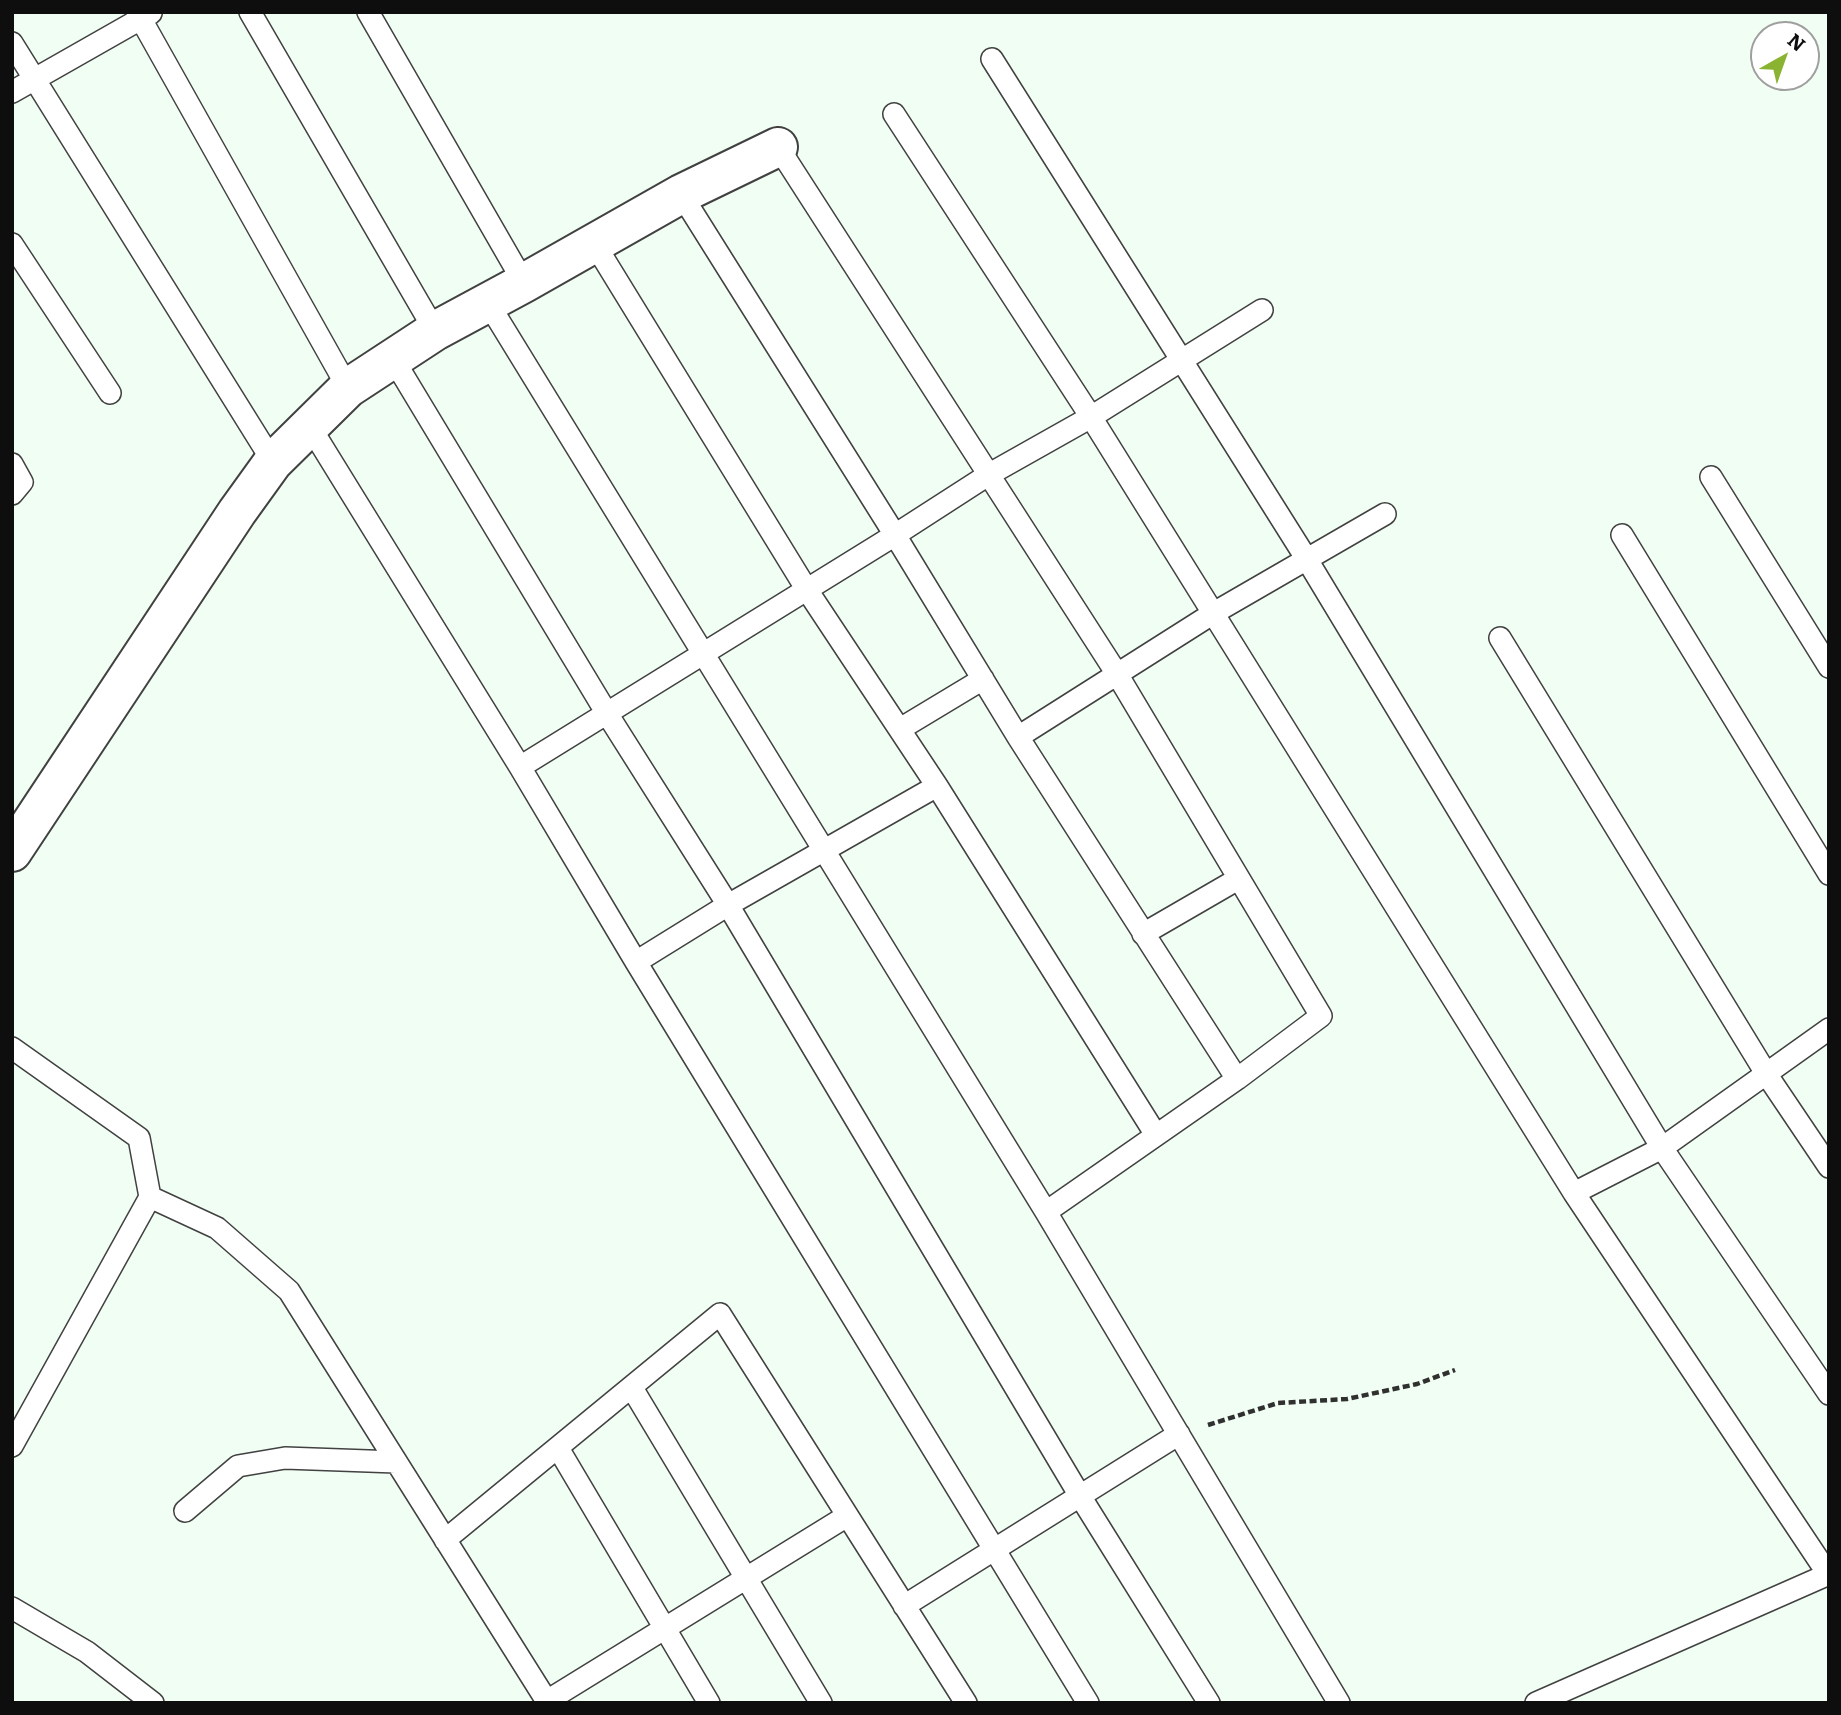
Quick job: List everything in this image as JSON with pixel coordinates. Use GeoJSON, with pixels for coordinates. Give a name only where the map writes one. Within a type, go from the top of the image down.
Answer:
{"type":"FeatureCollection","features":[{"type":"Feature","properties":{"kind":"street"},"geometry":{"type":"LineString","coordinates":[[12,852],[273,462],[348,388],[435,331],[681,194],[778,147]]}},
{"type":"Feature","properties":{"kind":"lane"},"geometry":{"type":"LineString","coordinates":[[250,12],[435,331]]}},
{"type":"Feature","properties":{"kind":"lane"},"geometry":{"type":"LineString","coordinates":[[368,12],[524,283]]}},
{"type":"Feature","properties":{"kind":"lane"},"geometry":{"type":"LineString","coordinates":[[12,92],[144,15],[348,388]]}},
{"type":"Feature","properties":{"kind":"lane"},"geometry":{"type":"LineString","coordinates":[[12,43],[273,462]]}},
{"type":"Feature","properties":{"kind":"lane"},"geometry":{"type":"LineString","coordinates":[[992,59],[1306,558],[1662,1148],[1829,1394]]}},
{"type":"Feature","properties":{"kind":"lane"},"geometry":{"type":"LineString","coordinates":[[894,114],[1091,417],[1574,1193],[1828,1574],[1536,1703]]}},
{"type":"Feature","properties":{"kind":"lane"},"geometry":{"type":"LineString","coordinates":[[778,147],[1117,674],[1321,1016],[1237,1079],[1046,1212]]}},
{"type":"Feature","properties":{"kind":"lane"},"geometry":{"type":"LineString","coordinates":[[681,194],[1018,737],[1237,1079]]}},
{"type":"Feature","properties":{"kind":"lane"},"geometry":{"type":"LineString","coordinates":[[594,243],[807,590],[937,786],[1156,1135]]}},
{"type":"Feature","properties":{"kind":"lane"},"geometry":{"type":"LineString","coordinates":[[12,244],[110,393]]}},
{"type":"Feature","properties":{"kind":"lane"},"geometry":{"type":"LineString","coordinates":[[488,303],[1046,1212],[1339,1703]]}},
{"type":"Feature","properties":{"kind":"lane"},"geometry":{"type":"LineString","coordinates":[[520,767],[895,536],[988,475],[1091,417],[1262,310]]}},
{"type":"Feature","properties":{"kind":"lane"},"geometry":{"type":"LineString","coordinates":[[392,357],[606,712],[728,905],[1080,1496],[1209,1703]]}},
{"type":"Feature","properties":{"kind":"lane"},"geometry":{"type":"LineString","coordinates":[[309,425],[520,767],[1088,1703]]}},
{"type":"Feature","properties":{"kind":"lane"},"geometry":{"type":"LineString","coordinates":[[12,464],[22,481],[12,494]]}},
{"type":"Feature","properties":{"kind":"lane"},"geometry":{"type":"LineString","coordinates":[[1711,477],[1829,667]]}},
{"type":"Feature","properties":{"kind":"lane"},"geometry":{"type":"LineString","coordinates":[[1018,737],[1212,614],[1385,514]]}},
{"type":"Feature","properties":{"kind":"lane"},"geometry":{"type":"LineString","coordinates":[[1622,535],[1829,874]]}},
{"type":"Feature","properties":{"kind":"lane"},"geometry":{"type":"LineString","coordinates":[[1500,638],[1767,1075],[1829,1167]]}},
{"type":"Feature","properties":{"kind":"lane"},"geometry":{"type":"LineString","coordinates":[[900,729],[983,679]]}},
{"type":"Feature","properties":{"kind":"lane"},"geometry":{"type":"LineString","coordinates":[[636,962],[728,905],[937,786]]}},
{"type":"Feature","properties":{"kind":"lane"},"geometry":{"type":"LineString","coordinates":[[1143,934],[1238,879]]}},
{"type":"Feature","properties":{"kind":"lane"},"geometry":{"type":"LineString","coordinates":[[1574,1193],[1662,1148],[1829,1029]]}},
{"type":"Feature","properties":{"kind":"lane"},"geometry":{"type":"LineString","coordinates":[[12,1048],[139,1138],[150,1197],[12,1446]]}},
{"type":"Feature","properties":{"kind":"lane"},"geometry":{"type":"LineString","coordinates":[[150,1197],[217,1228],[289,1291],[548,1702],[848,1516]]}},
{"type":"Feature","properties":{"kind":"lane"},"geometry":{"type":"LineString","coordinates":[[445,1540],[720,1314],[966,1703]]}},
{"type":"Feature","properties":{"kind":"lane"},"geometry":{"type":"LineString","coordinates":[[632,1388],[821,1703]]}},
{"type":"Feature","properties":{"kind":"lane"},"geometry":{"type":"LineString","coordinates":[[904,1605],[1179,1434]]}},
{"type":"Feature","properties":{"kind":"lane"},"geometry":{"type":"LineString","coordinates":[[558,1448],[709,1703]]}},
{"type":"Feature","properties":{"kind":"lane"},"geometry":{"type":"LineString","coordinates":[[185,1511],[238,1466],[285,1458],[396,1462]]}},
{"type":"Feature","properties":{"kind":"lane"},"geometry":{"type":"LineString","coordinates":[[12,1608],[87,1652],[153,1703]]}},
{"type":"Feature","properties":{"kind":"path"},"geometry":{"type":"LineString","coordinates":[[1179,1434],[1278,1403],[1347,1399],[1417,1384],[1455,1370]]}}]}
